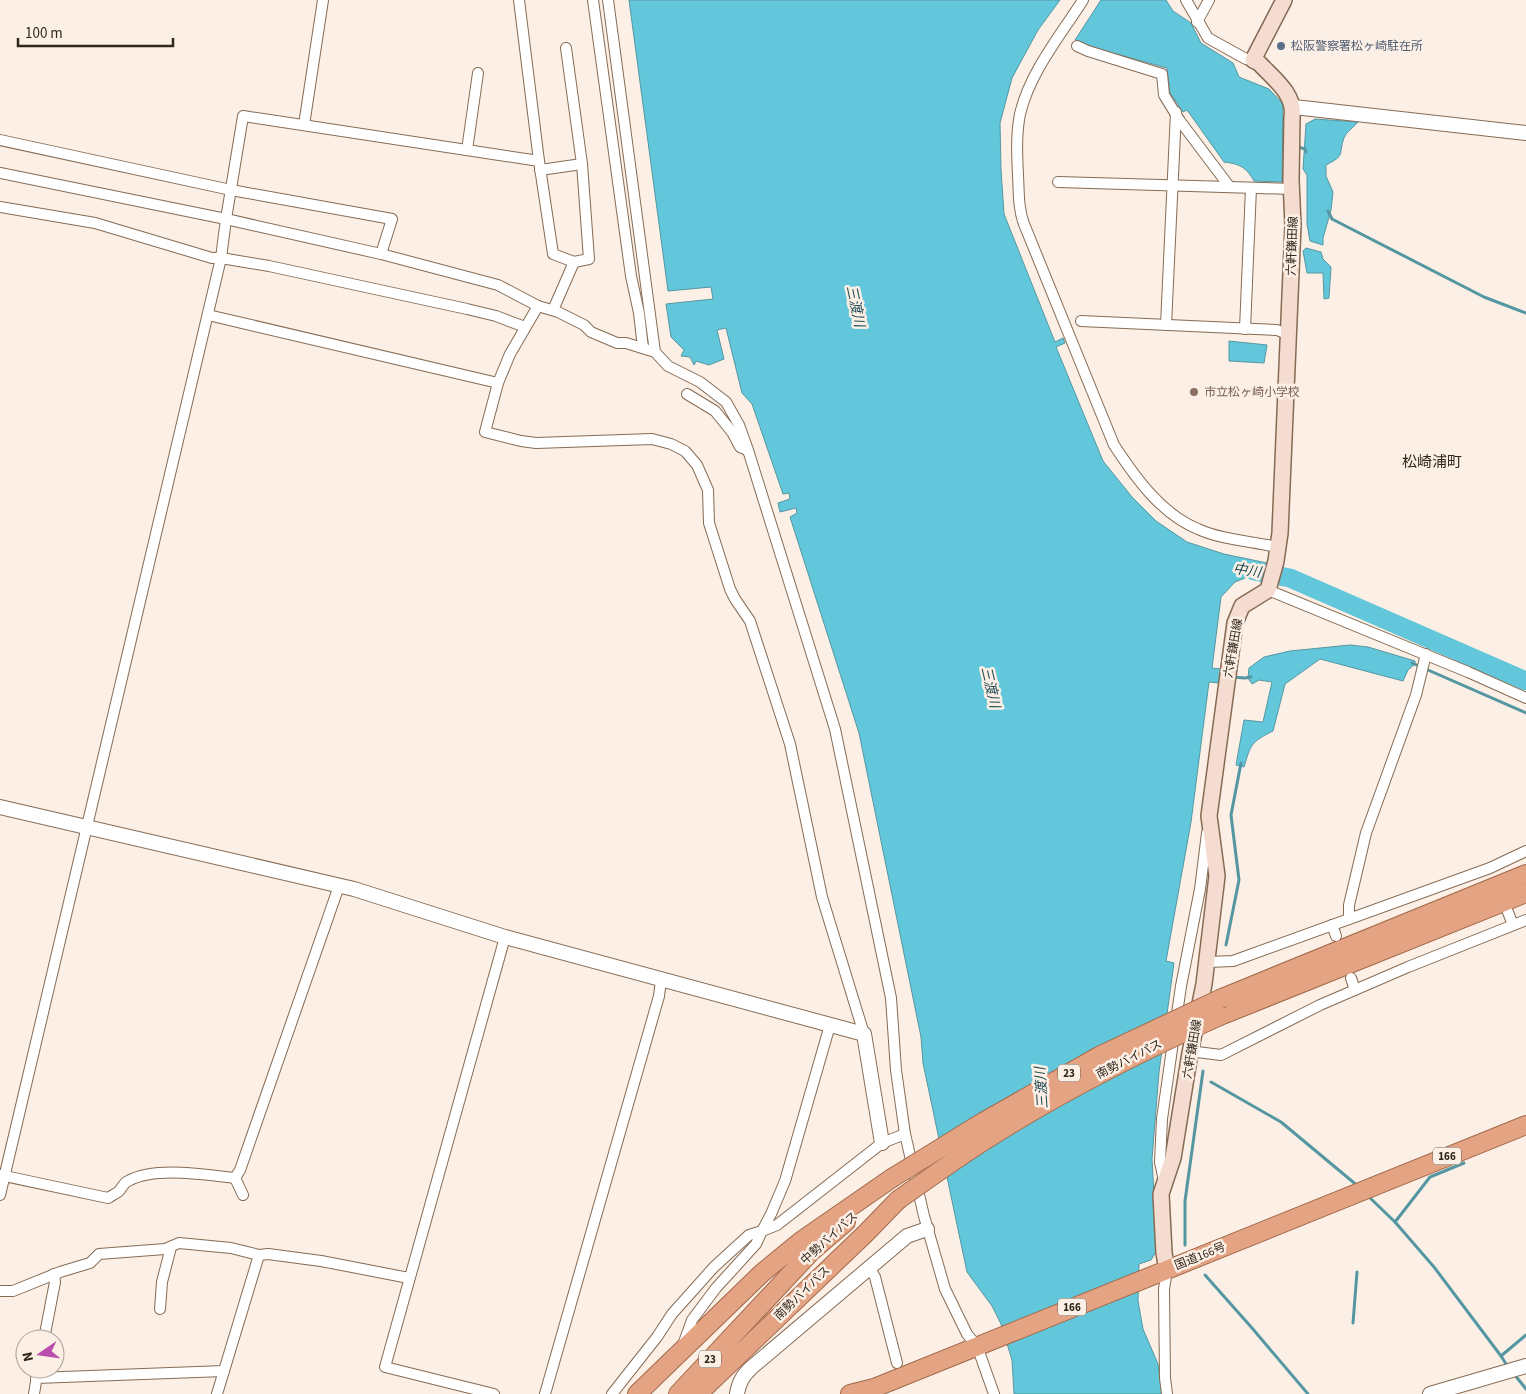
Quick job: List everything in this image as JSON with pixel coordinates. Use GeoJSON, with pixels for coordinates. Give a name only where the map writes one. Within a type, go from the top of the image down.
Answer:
{"type":"FeatureCollection","features":[{"type":"Feature","properties":{"kind":"highway","name":"南勢バイパス"},"geometry":{"type":"LineString","coordinates":[[700,1393],[866,1233],[895,1188],[993,1135],[1106,1070],[1164,1041],[1500,894],[1526,874]]}},
{"type":"Feature","properties":{"kind":"highway","name":"南勢バイパス"},"geometry":{"type":"LineString","coordinates":[[923,1161],[983,1122],[1099,1056],[1222,998],[1500,894],[1526,893]]}},
{"type":"Feature","properties":{"kind":"highway","name":"国道166号"},"geometry":{"type":"LineString","coordinates":[[850,1394],[869,1391],[1526,1125]]}},
{"type":"Feature","properties":{"kind":"highway","name":"中勢バイパス"},"geometry":{"type":"LineString","coordinates":[[678,1394],[742,1324],[858,1226],[923,1161]]}},
{"type":"Feature","properties":{"kind":"highway","name":"23"},"geometry":{"type":"LineString","coordinates":[[637,1394],[769,1268],[817,1230],[895,1188]]}},
{"type":"Feature","properties":{"kind":"main road"},"geometry":{"type":"LineString","coordinates":[[1284,0],[1253,60],[1259,63],[1288,95],[1293,112]]}},
{"type":"Feature","properties":{"kind":"main road","name":"六軒鎌田線"},"geometry":{"type":"LineString","coordinates":[[1167,1270],[1164,1253],[1161,1194],[1173,1158],[1207,962],[1218,876],[1208,816],[1235,623],[1242,606],[1268,590],[1280,533],[1288,335],[1293,112]]}},
{"type":"Feature","properties":{"kind":"street"},"geometry":{"type":"LineString","coordinates":[[304,125],[324,0]]}},
{"type":"Feature","properties":{"kind":"street"},"geometry":{"type":"LineString","coordinates":[[519,0],[539,165],[553,254],[574,262],[589,259],[582,164],[566,48]]}},
{"type":"Feature","properties":{"kind":"street"},"geometry":{"type":"LineString","coordinates":[[594,0],[631,276],[639,313],[643,348]]}},
{"type":"Feature","properties":{"kind":"street"},"geometry":{"type":"LineString","coordinates":[[608,0],[655,352]]}},
{"type":"Feature","properties":{"kind":"street"},"geometry":{"type":"LineString","coordinates":[[1082,0],[1037,70],[1020,115],[1017,146],[1020,212],[1024,224],[1114,445],[1135,474],[1163,506],[1186,524],[1277,554]]}},
{"type":"Feature","properties":{"kind":"street"},"geometry":{"type":"LineString","coordinates":[[1186,0],[1197,22],[1208,38],[1246,59],[1253,60]]}},
{"type":"Feature","properties":{"kind":"street"},"geometry":{"type":"LineString","coordinates":[[1197,22],[1209,0]]}},
{"type":"Feature","properties":{"kind":"street"},"geometry":{"type":"LineString","coordinates":[[1077,46],[1162,74],[1164,95],[1180,121],[1229,186]]}},
{"type":"Feature","properties":{"kind":"street"},"geometry":{"type":"LineString","coordinates":[[467,150],[478,73]]}},
{"type":"Feature","properties":{"kind":"street"},"geometry":{"type":"LineString","coordinates":[[1166,325],[1176,112]]}},
{"type":"Feature","properties":{"kind":"street"},"geometry":{"type":"LineString","coordinates":[[1293,112],[1526,134]]}},
{"type":"Feature","properties":{"kind":"street"},"geometry":{"type":"LineString","coordinates":[[0,1194],[2,1175],[87,827],[221,258],[243,116],[467,150],[539,165],[582,164]]}},
{"type":"Feature","properties":{"kind":"street"},"geometry":{"type":"LineString","coordinates":[[0,140],[231,190],[392,219],[382,254]]}},
{"type":"Feature","properties":{"kind":"street"},"geometry":{"type":"LineString","coordinates":[[0,173],[225,223],[382,254],[498,285],[537,308],[553,310],[584,325],[591,332],[617,343],[626,343],[655,352],[668,366],[700,382],[726,402],[739,425],[748,450],[835,729],[891,998],[896,1070],[905,1134],[927,1229],[945,1289],[967,1334],[977,1346],[994,1394]]}},
{"type":"Feature","properties":{"kind":"street"},"geometry":{"type":"LineString","coordinates":[[1058,182],[1221,188],[1229,186],[1251,188],[1292,184]]}},
{"type":"Feature","properties":{"kind":"street"},"geometry":{"type":"LineString","coordinates":[[1245,329],[1251,188]]}},
{"type":"Feature","properties":{"kind":"street"},"geometry":{"type":"LineString","coordinates":[[0,207],[95,223],[212,258],[269,266],[467,309],[496,316],[525,327]]}},
{"type":"Feature","properties":{"kind":"street"},"geometry":{"type":"LineString","coordinates":[[553,310],[574,262]]}},
{"type":"Feature","properties":{"kind":"street"},"geometry":{"type":"LineString","coordinates":[[537,308],[510,354],[498,383],[485,432],[521,442],[542,444],[652,439],[685,451],[697,465],[708,490],[709,523],[725,572],[735,599],[750,621],[790,744],[822,897],[864,1034],[882,1143]]}},
{"type":"Feature","properties":{"kind":"street"},"geometry":{"type":"LineString","coordinates":[[208,315],[498,383]]}},
{"type":"Feature","properties":{"kind":"street"},"geometry":{"type":"LineString","coordinates":[[1081,321],[1277,330],[1288,335]]}},
{"type":"Feature","properties":{"kind":"street"},"geometry":{"type":"LineString","coordinates":[[687,394],[714,411],[732,432],[740,447],[748,450]]}},
{"type":"Feature","properties":{"kind":"street"},"geometry":{"type":"LineString","coordinates":[[1268,590],[1423,663],[1526,698]]}},
{"type":"Feature","properties":{"kind":"street"},"geometry":{"type":"LineString","coordinates":[[1349,920],[1349,904],[1366,834],[1416,695],[1423,663]]}},
{"type":"Feature","properties":{"kind":"street"},"geometry":{"type":"LineString","coordinates":[[0,807],[339,886],[505,937],[864,1034]]}},
{"type":"Feature","properties":{"kind":"street"},"geometry":{"type":"LineString","coordinates":[[1164,1182],[1160,1162],[1163,1110],[1181,986],[1200,889],[1208,816]]}},
{"type":"Feature","properties":{"kind":"street"},"geometry":{"type":"LineString","coordinates":[[1207,962],[1233,961],[1334,931],[1349,920],[1490,868],[1526,851]]}},
{"type":"Feature","properties":{"kind":"street"},"geometry":{"type":"LineString","coordinates":[[1490,868],[1513,924]]}},
{"type":"Feature","properties":{"kind":"street"},"geometry":{"type":"LineString","coordinates":[[235,1178],[240,1170],[339,886]]}},
{"type":"Feature","properties":{"kind":"street"},"geometry":{"type":"LineString","coordinates":[[1190,1053],[1221,1055],[1320,1005],[1408,967],[1526,920]]}},
{"type":"Feature","properties":{"kind":"street"},"geometry":{"type":"LineString","coordinates":[[494,1394],[473,1392],[385,1367],[505,937]]}},
{"type":"Feature","properties":{"kind":"street"},"geometry":{"type":"LineString","coordinates":[[1351,978],[1355,990]]}},
{"type":"Feature","properties":{"kind":"street"},"geometry":{"type":"LineString","coordinates":[[545,1394],[657,1005],[661,980]]}},
{"type":"Feature","properties":{"kind":"street"},"geometry":{"type":"LineString","coordinates":[[682,1350],[692,1320],[716,1288],[756,1244],[771,1214],[785,1181],[830,1025]]}},
{"type":"Feature","properties":{"kind":"street"},"geometry":{"type":"LineString","coordinates":[[612,1394],[672,1314],[714,1267],[749,1235],[777,1225],[882,1143],[905,1134]]}},
{"type":"Feature","properties":{"kind":"street"},"geometry":{"type":"LineString","coordinates":[[2,1175],[99,1198],[108,1198],[118,1192],[126,1182],[153,1174],[174,1172],[235,1178]]}},
{"type":"Feature","properties":{"kind":"street"},"geometry":{"type":"LineString","coordinates":[[235,1178],[243,1195]]}},
{"type":"Feature","properties":{"kind":"street"},"geometry":{"type":"LineString","coordinates":[[737,1394],[739,1384],[748,1370],[907,1236],[927,1229]]}},
{"type":"Feature","properties":{"kind":"street"},"geometry":{"type":"LineString","coordinates":[[0,1291],[13,1291],[90,1262],[99,1254],[165,1249],[179,1243],[231,1248],[259,1255],[268,1254],[322,1261],[409,1278]]}},
{"type":"Feature","properties":{"kind":"street"},"geometry":{"type":"LineString","coordinates":[[160,1309],[162,1282],[170,1247]]}},
{"type":"Feature","properties":{"kind":"street"},"geometry":{"type":"LineString","coordinates":[[217,1394],[259,1255]]}},
{"type":"Feature","properties":{"kind":"street"},"geometry":{"type":"LineString","coordinates":[[869,1267],[875,1276],[897,1363]]}},
{"type":"Feature","properties":{"kind":"street"},"geometry":{"type":"LineString","coordinates":[[1166,1394],[1164,1378],[1164,1289],[1167,1270]]}},
{"type":"Feature","properties":{"kind":"street"},"geometry":{"type":"LineString","coordinates":[[46,1329],[55,1282],[54,1274]]}},
{"type":"Feature","properties":{"kind":"street"},"geometry":{"type":"LineString","coordinates":[[1430,1394],[1522,1367]]}},
{"type":"Feature","properties":{"kind":"street"},"geometry":{"type":"LineString","coordinates":[[65,1374],[224,1371]]}},
{"type":"Feature","properties":{"kind":"street"},"geometry":{"type":"LineString","coordinates":[[34,1394],[36,1379]]}},
{"type":"Feature","properties":{"kind":"water","name":"三渡川"},"geometry":{"type":"Polygon","coordinates":[[[629,0],[1060,0],[1038,30],[1012,78],[1000,123],[1004,214],[1055,342],[1063,338],[1065,343],[1056,347],[1103,461],[1132,497],[1156,521],[1187,542],[1224,554],[1267,563],[1262,580],[1245,578],[1235,582],[1221,597],[1212,668],[1221,669],[1219,683],[1209,682],[1191,822],[1166,961],[1174,963],[1159,1072],[1152,1159],[1157,1250],[1151,1260],[1139,1264],[1138,1301],[1143,1329],[1158,1364],[1162,1394],[1014,1394],[1012,1360],[1001,1324],[992,1306],[967,1272],[923,1063],[921,1037],[859,733],[790,517],[797,513],[796,508],[780,512],[778,503],[790,499],[789,493],[783,494],[752,404],[742,393],[726,328],[717,330],[724,359],[709,365],[696,361],[694,365],[690,357],[681,356],[684,350],[671,337],[666,304],[713,299],[711,287],[668,291],[629,0]]]}},
{"type":"Feature","properties":{"kind":"water"},"geometry":{"type":"Polygon","coordinates":[[[1101,0],[1166,0],[1173,11],[1191,23],[1201,43],[1233,63],[1239,77],[1269,89],[1283,104],[1282,182],[1254,181],[1242,167],[1224,162],[1187,110],[1183,112],[1170,93],[1167,68],[1095,48],[1075,40],[1101,0]]]}},
{"type":"Feature","properties":{"kind":"water"},"geometry":{"type":"Polygon","coordinates":[[[1315,119],[1358,122],[1345,136],[1339,157],[1326,165],[1326,176],[1333,192],[1323,245],[1310,241],[1307,224],[1307,175],[1303,169],[1306,124],[1315,119]]]}},
{"type":"Feature","properties":{"kind":"water"},"geometry":{"type":"Polygon","coordinates":[[[1306,248],[1321,252],[1323,259],[1331,267],[1329,298],[1324,299],[1323,273],[1307,273],[1303,251],[1306,248]]]}},
{"type":"Feature","properties":{"kind":"water"},"geometry":{"type":"Polygon","coordinates":[[[1229,341],[1267,345],[1264,363],[1229,361],[1229,341]]]}},
{"type":"Feature","properties":{"kind":"water"},"geometry":{"type":"Polygon","coordinates":[[[1350,645],[1368,647],[1415,661],[1415,664],[1408,670],[1403,681],[1320,659],[1285,684],[1273,731],[1256,741],[1248,753],[1244,767],[1236,765],[1244,720],[1263,722],[1272,682],[1259,680],[1252,684],[1248,678],[1249,668],[1264,657],[1290,651],[1350,645]]]}},
{"type":"Feature","properties":{"kind":"waterway"},"geometry":{"type":"LineString","coordinates":[[1295,146],[1305,149],[1306,152]]}},
{"type":"Feature","properties":{"kind":"waterway"},"geometry":{"type":"LineString","coordinates":[[1328,211],[1332,219],[1484,297],[1526,313]]}},
{"type":"Feature","properties":{"kind":"waterway","name":"中川"},"geometry":{"type":"LineString","coordinates":[[1254,571],[1290,578],[1526,681]]}},
{"type":"Feature","properties":{"kind":"waterway"},"geometry":{"type":"LineString","coordinates":[[1412,663],[1526,713]]}},
{"type":"Feature","properties":{"kind":"waterway"},"geometry":{"type":"LineString","coordinates":[[1232,677],[1251,677]]}},
{"type":"Feature","properties":{"kind":"waterway"},"geometry":{"type":"LineString","coordinates":[[1226,945],[1239,880],[1231,815],[1241,763]]}},
{"type":"Feature","properties":{"kind":"waterway"},"geometry":{"type":"LineString","coordinates":[[1185,1245],[1185,1201],[1203,1071]]}},
{"type":"Feature","properties":{"kind":"waterway"},"geometry":{"type":"LineString","coordinates":[[1211,1082],[1281,1122],[1359,1187]]}},
{"type":"Feature","properties":{"kind":"waterway"},"geometry":{"type":"LineString","coordinates":[[1395,1222],[1430,1177],[1464,1163]]}},
{"type":"Feature","properties":{"kind":"waterway"},"geometry":{"type":"LineString","coordinates":[[1367,1195],[1395,1222],[1434,1267],[1508,1367]]}},
{"type":"Feature","properties":{"kind":"waterway"},"geometry":{"type":"LineString","coordinates":[[1353,1323],[1357,1272]]}},
{"type":"Feature","properties":{"kind":"waterway"},"geometry":{"type":"LineString","coordinates":[[1205,1275],[1308,1394]]}},
{"type":"Feature","properties":{"kind":"waterway"},"geometry":{"type":"LineString","coordinates":[[1501,1356],[1526,1335]]}},
{"type":"Feature","properties":{"kind":"waterway"},"geometry":{"type":"LineString","coordinates":[[1514,1374],[1526,1389]]}},
{"type":"Feature","properties":{"kind":"place","name":"松阪警察署松ヶ崎駐在所"},"geometry":{"type":"Point","coordinates":[1281,46]}},
{"type":"Feature","properties":{"kind":"place","name":"市立松ヶ崎小学校"},"geometry":{"type":"Point","coordinates":[1194,392]}},
{"type":"Feature","properties":{"kind":"district","name":"松崎浦町"},"geometry":{"type":"Point","coordinates":[1432,462]}}]}
